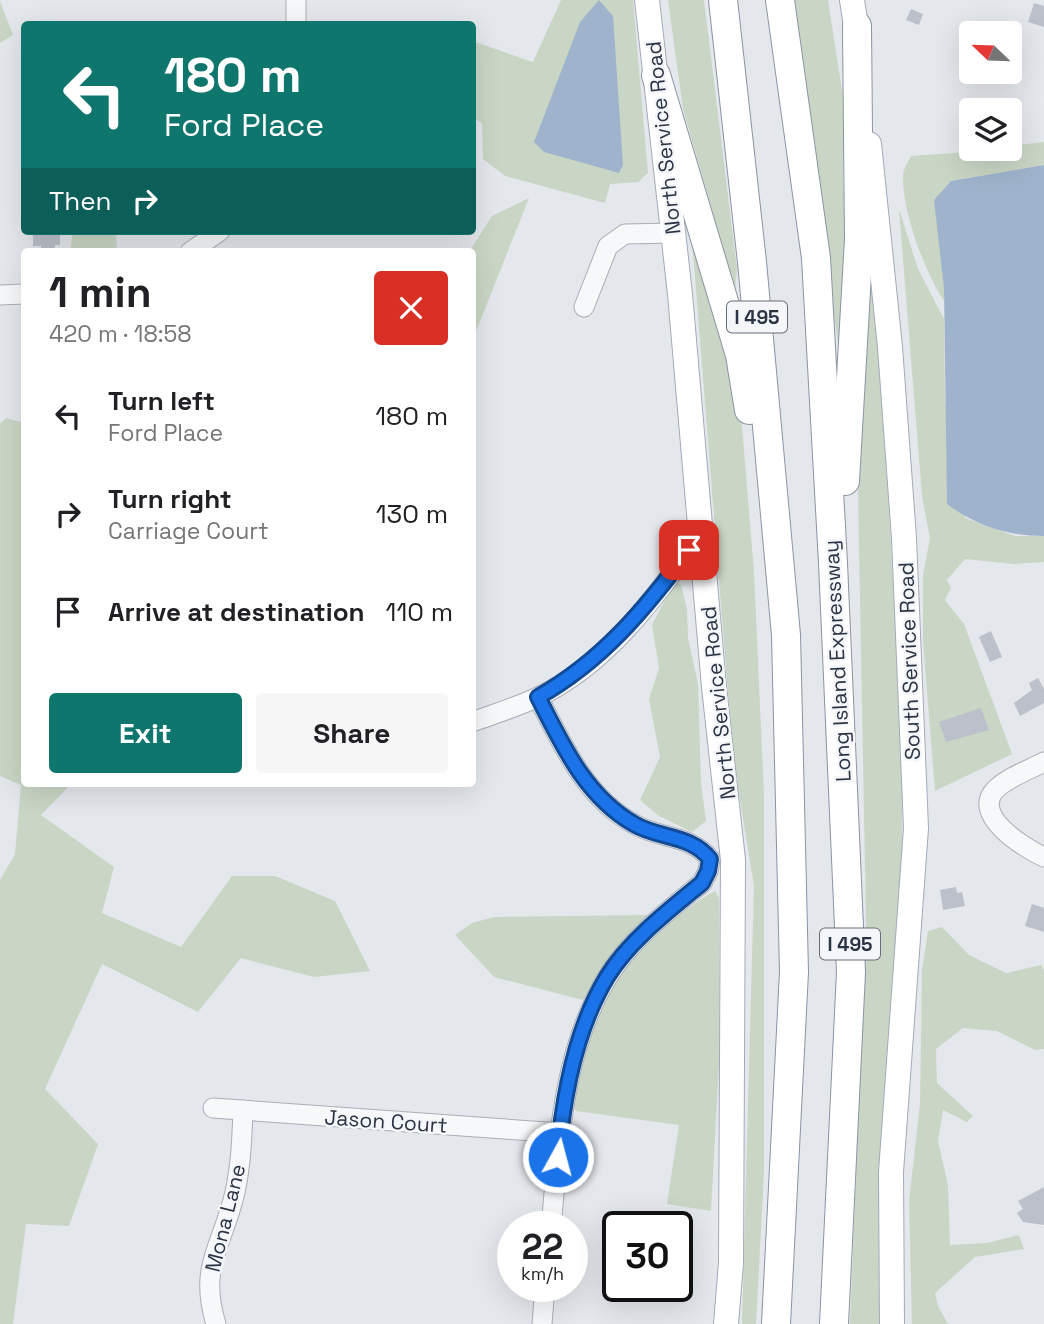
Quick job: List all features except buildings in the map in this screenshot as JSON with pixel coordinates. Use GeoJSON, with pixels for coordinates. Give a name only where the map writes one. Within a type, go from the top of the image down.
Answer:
{"type":"FeatureCollection","features":[{"type":"Feature","properties":{"kind":"highway","name":"I 495"},"geometry":{"type":"LineString","coordinates":[[723,0],[752,262],[786,635],[794,972],[789,1127],[776,1324]]}},
{"type":"Feature","properties":{"kind":"highway","name":"Long Island Expressway"},"geometry":{"type":"LineString","coordinates":[[780,0],[816,258],[851,972],[834,1324]]}},
{"type":"Feature","properties":{"kind":"highway"},"geometry":{"type":"LineString","coordinates":[[833,564],[844,502],[859,239],[854,13]]}},
{"type":"Feature","properties":{"kind":"highway"},"geometry":{"type":"LineString","coordinates":[[656,75],[740,355],[786,635]]}},
{"type":"Feature","properties":{"kind":"main road","name":"North Service Road"},"geometry":{"type":"LineString","coordinates":[[647,0],[674,233],[703,531],[714,687],[733,860],[731,1263],[726,1324]]}},
{"type":"Feature","properties":{"kind":"main road","name":"South Service Road"},"geometry":{"type":"LineString","coordinates":[[854,13],[890,347],[904,538],[916,828],[891,1172],[892,1324]]}},
{"type":"Feature","properties":{"kind":"street"},"geometry":{"type":"LineString","coordinates":[[296,0],[296,21]]}},
{"type":"Feature","properties":{"kind":"street"},"geometry":{"type":"LineString","coordinates":[[584,307],[608,246],[625,234],[674,233]]}},
{"type":"Feature","properties":{"kind":"street"},"geometry":{"type":"LineString","coordinates":[[196,248],[214,235]]}},
{"type":"Feature","properties":{"kind":"street"},"geometry":{"type":"LineString","coordinates":[[0,295],[21,294]]}},
{"type":"Feature","properties":{"kind":"street"},"geometry":{"type":"LineString","coordinates":[[476,720],[538,697],[569,679],[627,628],[661,589],[703,531]]}},
{"type":"Feature","properties":{"kind":"street"},"geometry":{"type":"LineString","coordinates":[[538,697],[576,770],[603,800],[634,825],[700,847],[710,859],[702,883],[627,952],[608,976],[577,1049],[560,1133],[553,1211]]}},
{"type":"Feature","properties":{"kind":"street"},"geometry":{"type":"LineString","coordinates":[[1044,762],[996,788],[989,799],[989,808],[1004,832],[1044,857]]}},
{"type":"Feature","properties":{"kind":"street","name":"Jason Court"},"geometry":{"type":"LineString","coordinates":[[213,1108],[560,1133]]}},
{"type":"Feature","properties":{"kind":"street","name":"Mona Lane"},"geometry":{"type":"LineString","coordinates":[[216,1324],[208,1298],[209,1270],[235,1193],[243,1110]]}},
{"type":"Feature","properties":{"kind":"street"},"geometry":{"type":"LineString","coordinates":[[542,1324],[544,1302]]}},
{"type":"Feature","properties":{"kind":"green space"},"geometry":{"type":"Polygon","coordinates":[[[561,0],[633,0],[648,173],[638,182],[610,184],[605,203],[505,176],[483,159],[482,123],[476,120],[476,42],[533,62],[561,0]]]}},
{"type":"Feature","properties":{"kind":"green space"},"geometry":{"type":"Polygon","coordinates":[[[668,0],[704,0],[737,269],[735,291],[683,109],[668,0]]]}},
{"type":"Feature","properties":{"kind":"green space"},"geometry":{"type":"Polygon","coordinates":[[[793,0],[828,0],[845,110],[843,182],[849,261],[846,343],[838,343],[793,0]]]}},
{"type":"Feature","properties":{"kind":"green space"},"geometry":{"type":"Polygon","coordinates":[[[0,1],[13,35],[0,43],[0,1]]]}},
{"type":"Feature","properties":{"kind":"green space"},"geometry":{"type":"Polygon","coordinates":[[[1044,142],[1044,165],[951,181],[944,301],[922,258],[906,207],[903,176],[911,156],[959,153],[959,161],[1022,161],[1022,145],[1044,142]]]}},
{"type":"Feature","properties":{"kind":"green space"},"geometry":{"type":"Polygon","coordinates":[[[529,198],[476,331],[476,248],[472,248],[492,216],[529,198]]]}},
{"type":"Feature","properties":{"kind":"green space"},"geometry":{"type":"Polygon","coordinates":[[[689,201],[739,389],[754,572],[764,795],[764,1173],[756,1324],[742,1324],[754,886],[733,757],[689,201]]]}},
{"type":"Feature","properties":{"kind":"green space"},"geometry":{"type":"Polygon","coordinates":[[[899,209],[918,269],[944,319],[945,400],[965,518],[1015,536],[1044,536],[1044,562],[1014,564],[965,559],[947,580],[951,588],[945,600],[964,624],[1012,754],[935,791],[923,641],[923,575],[930,538],[922,496],[899,209]]]}},
{"type":"Feature","properties":{"kind":"green space"},"geometry":{"type":"Polygon","coordinates":[[[868,229],[883,399],[902,745],[902,860],[880,1324],[850,1324],[866,921],[858,493],[868,229]]]}},
{"type":"Feature","properties":{"kind":"green space"},"geometry":{"type":"Polygon","coordinates":[[[72,235],[116,235],[117,248],[71,248],[72,235]]]}},
{"type":"Feature","properties":{"kind":"green space"},"geometry":{"type":"Polygon","coordinates":[[[6,418],[21,422],[21,785],[0,776],[0,424],[6,418]]]}},
{"type":"Feature","properties":{"kind":"green space"},"geometry":{"type":"Polygon","coordinates":[[[675,581],[681,585],[687,609],[688,638],[698,684],[701,782],[706,821],[692,832],[659,816],[640,800],[660,757],[649,699],[659,668],[652,625],[675,581]]]}},
{"type":"Feature","properties":{"kind":"green space"},"geometry":{"type":"Polygon","coordinates":[[[21,785],[68,787],[41,815],[114,867],[102,913],[181,947],[232,876],[275,876],[335,901],[370,971],[314,977],[241,958],[198,1012],[102,964],[45,1089],[98,1144],[69,1226],[26,1224],[13,1324],[0,1324],[0,880],[15,854],[21,785]]]}},
{"type":"Feature","properties":{"kind":"green space"},"geometry":{"type":"Polygon","coordinates":[[[715,891],[719,898],[719,1064],[711,1211],[667,1204],[679,1125],[576,1111],[571,1102],[580,1063],[594,1022],[613,985],[669,924],[715,891]]]}},
{"type":"Feature","properties":{"kind":"green space"},"geometry":{"type":"Polygon","coordinates":[[[649,915],[583,1000],[494,977],[455,935],[472,923],[494,917],[649,915]]]}},
{"type":"Feature","properties":{"kind":"green space"},"geometry":{"type":"Polygon","coordinates":[[[942,927],[969,955],[1006,973],[1041,965],[1044,970],[1044,1049],[1035,1050],[997,1031],[963,1028],[936,1049],[937,1083],[973,1116],[967,1122],[943,1110],[938,1141],[948,1185],[950,1245],[987,1243],[1019,1235],[1024,1249],[975,1257],[935,1293],[938,1306],[948,1324],[912,1324],[909,1201],[920,1104],[922,971],[928,931],[942,927]]]}},
{"type":"Feature","properties":{"kind":"water"},"geometry":{"type":"Polygon","coordinates":[[[599,0],[613,16],[623,165],[619,173],[544,152],[534,142],[580,22],[599,0]]]}},
{"type":"Feature","properties":{"kind":"water"},"geometry":{"type":"Polygon","coordinates":[[[1044,165],[1044,536],[1005,532],[981,524],[947,504],[944,288],[934,200],[951,181],[1044,165]]]}},
{"type":"Feature","properties":{"kind":"route"},"geometry":{"type":"LineString","coordinates":[[558,1157],[566,1094],[577,1049],[593,1005],[608,976],[627,952],[702,883],[710,859],[700,847],[634,825],[603,800],[576,770],[538,697],[569,679],[627,628],[661,589],[689,550]]}}]}
